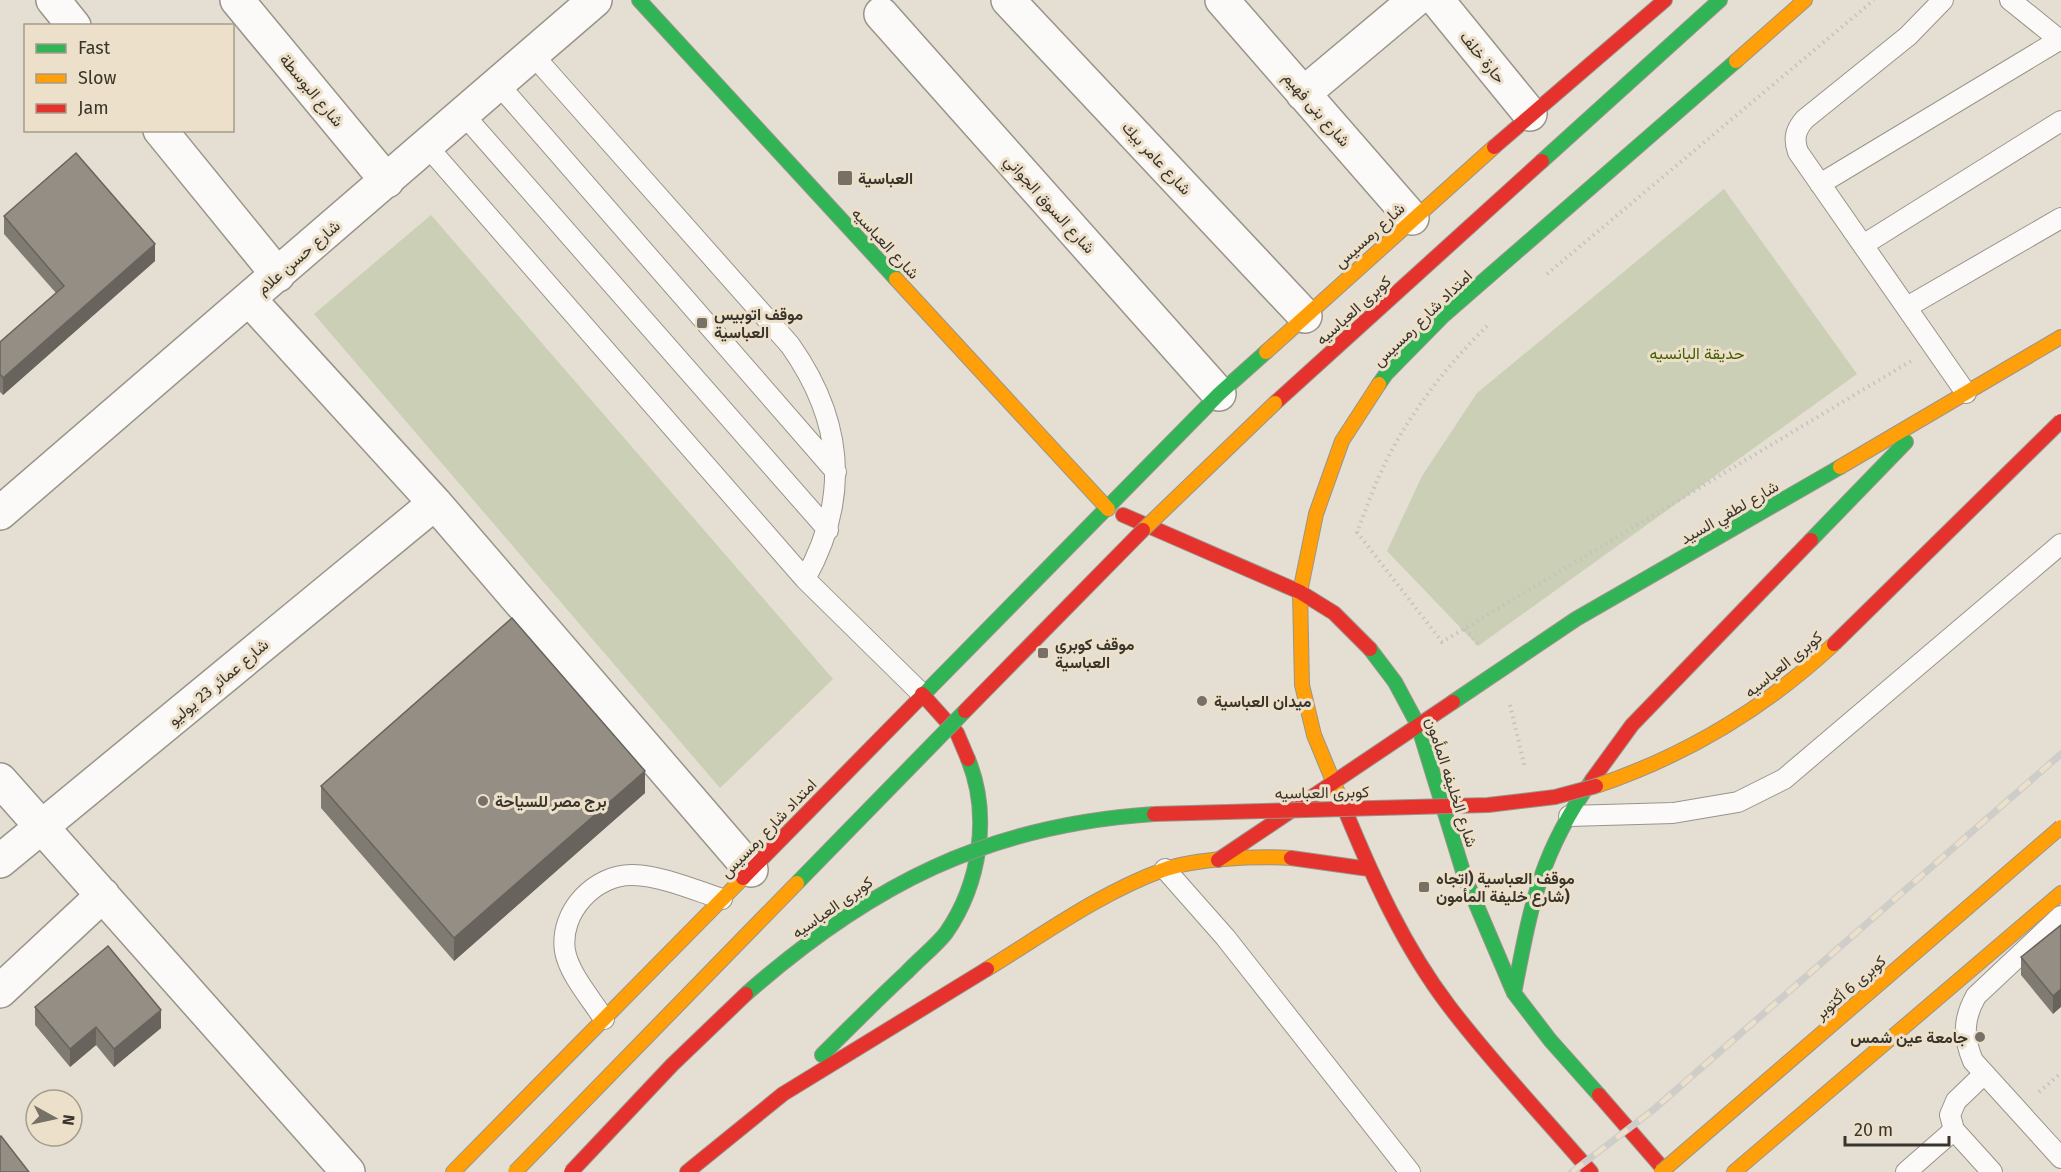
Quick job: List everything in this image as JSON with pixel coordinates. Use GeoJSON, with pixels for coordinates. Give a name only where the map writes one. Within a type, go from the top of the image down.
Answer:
{"type":"FeatureCollection","features":[{"type":"Feature","properties":{"kind":"main road","name":"شارع العباسيه"},"geometry":{"type":"LineString","coordinates":[[639,0],[1108,509]]}},
{"type":"Feature","properties":{"kind":"main road","name":"شارع رمسيس"},"geometry":{"type":"LineString","coordinates":[[1108,509],[1219,394],[1305,315],[1530,114],[1665,0]]}},
{"type":"Feature","properties":{"kind":"main road","name":"كوبرى العباسيه"},"geometry":{"type":"LineString","coordinates":[[515,1172],[1134,538],[1275,403],[1720,0]]}},
{"type":"Feature","properties":{"kind":"main road","name":"امتداد شارع رمسيس"},"geometry":{"type":"LineString","coordinates":[[1331,782],[1314,735],[1302,685],[1300,592],[1316,514],[1341,441],[1386,374],[1443,316],[1805,0]]}},
{"type":"Feature","properties":{"kind":"main road","name":"شارع لطفي السيد"},"geometry":{"type":"LineString","coordinates":[[1418,725],[1502,671],[1576,619],[1933,414],[2061,336]]}},
{"type":"Feature","properties":{"kind":"main road"},"geometry":{"type":"LineString","coordinates":[[1514,993],[1531,902],[1547,858],[1569,816],[1599,769],[1632,725],[1933,414]]}},
{"type":"Feature","properties":{"kind":"main road","name":"كوبرى العباسيه"},"geometry":{"type":"LineString","coordinates":[[571,1172],[704,1034],[762,980],[856,907],[903,879],[954,856],[1043,828],[1151,814],[1488,805],[1535,800],[1623,778],[1677,755],[1749,713],[1822,655],[1864,618],[2061,421]]}},
{"type":"Feature","properties":{"kind":"main road","name":"شارع الخليفه المأمون"},"geometry":{"type":"LineString","coordinates":[[1108,509],[1300,592],[1334,614],[1364,641],[1395,682],[1418,725],[1466,878],[1514,993],[1550,1040],[1666,1172]]}},
{"type":"Feature","properties":{"kind":"main road","name":"امتداد شارع رمسيس"},"geometry":{"type":"LineString","coordinates":[[453,1172],[922,694],[1108,509]]}},
{"type":"Feature","properties":{"kind":"main road"},"geometry":{"type":"LineString","coordinates":[[687,1172],[783,1094],[945,933],[966,897],[978,856],[980,813],[973,772],[957,733],[922,694]]}},
{"type":"Feature","properties":{"kind":"main road"},"geometry":{"type":"LineString","coordinates":[[1218,860],[1418,725]]}},
{"type":"Feature","properties":{"kind":"main road"},"geometry":{"type":"LineString","coordinates":[[1331,782],[1368,869],[1415,955],[1449,1006],[1591,1172]]}},
{"type":"Feature","properties":{"kind":"main road","name":"كوبرى 6 أكتوبر"},"geometry":{"type":"LineString","coordinates":[[1661,1172],[2061,827]]}},
{"type":"Feature","properties":{"kind":"main road"},"geometry":{"type":"LineString","coordinates":[[783,1094],[1106,896],[1165,870],[1218,860],[1275,857],[1326,861],[1368,869]]}},
{"type":"Feature","properties":{"kind":"main road"},"geometry":{"type":"LineString","coordinates":[[1734,1172],[2061,893]]}},
{"type":"Feature","properties":{"kind":"street"},"geometry":{"type":"LineString","coordinates":[[53,0],[72,24]]}},
{"type":"Feature","properties":{"kind":"street","name":"شارع البوسطة"},"geometry":{"type":"LineString","coordinates":[[237,0],[387,180]]}},
{"type":"Feature","properties":{"kind":"street","name":"شارع حسن علام"},"geometry":{"type":"LineString","coordinates":[[0,513],[595,0]]}},
{"type":"Feature","properties":{"kind":"street","name":"شارع عامر بيك"},"geometry":{"type":"LineString","coordinates":[[1008,0],[1305,315]]}},
{"type":"Feature","properties":{"kind":"street","name":"شارع بنى فهيم"},"geometry":{"type":"LineString","coordinates":[[1222,0],[1412,218]]}},
{"type":"Feature","properties":{"kind":"street"},"geometry":{"type":"LineString","coordinates":[[1303,94],[1415,0]]}},
{"type":"Feature","properties":{"kind":"street","name":"حارة خلف"},"geometry":{"type":"LineString","coordinates":[[1437,0],[1530,114]]}},
{"type":"Feature","properties":{"kind":"street","name":"شارع السوق الجواني"},"geometry":{"type":"LineString","coordinates":[[881,14],[1219,394]]}},
{"type":"Feature","properties":{"kind":"street"},"geometry":{"type":"LineString","coordinates":[[162,132],[278,275]]}},
{"type":"Feature","properties":{"kind":"street"},"geometry":{"type":"LineString","coordinates":[[249,299],[435,503],[751,870]]}},
{"type":"Feature","properties":{"kind":"street","name":"شارع عمائر 23 يوليو"},"geometry":{"type":"LineString","coordinates":[[0,861],[435,503]]}},
{"type":"Feature","properties":{"kind":"street"},"geometry":{"type":"LineString","coordinates":[[0,780],[348,1172]]}},
{"type":"Feature","properties":{"kind":"street"},"geometry":{"type":"LineString","coordinates":[[0,991],[103,895]]}},
{"type":"Feature","properties":{"kind":"lane"},"geometry":{"type":"LineString","coordinates":[[1943,0],[1908,36],[1799,126],[1795,134],[1798,152],[1966,393]]}},
{"type":"Feature","properties":{"kind":"lane"},"geometry":{"type":"LineString","coordinates":[[1820,183],[2060,40],[2010,0]]}},
{"type":"Feature","properties":{"kind":"lane"},"geometry":{"type":"LineString","coordinates":[[533,55],[790,345],[810,372],[824,404],[833,437],[836,472],[834,501],[828,530],[818,556],[805,579]]}},
{"type":"Feature","properties":{"kind":"lane"},"geometry":{"type":"LineString","coordinates":[[499,85],[836,472]]}},
{"type":"Feature","properties":{"kind":"lane"},"geometry":{"type":"LineString","coordinates":[[464,115],[828,530]]}},
{"type":"Feature","properties":{"kind":"lane"},"geometry":{"type":"LineString","coordinates":[[1863,245],[2061,122]]}},
{"type":"Feature","properties":{"kind":"lane"},"geometry":{"type":"LineString","coordinates":[[427,146],[805,579],[922,694]]}},
{"type":"Feature","properties":{"kind":"lane"},"geometry":{"type":"LineString","coordinates":[[1907,307],[2061,218]]}},
{"type":"Feature","properties":{"kind":"lane"},"geometry":{"type":"LineString","coordinates":[[1569,816],[1673,813],[1738,802],[1784,779],[2061,544]]}},
{"type":"Feature","properties":{"kind":"lane"},"geometry":{"type":"LineString","coordinates":[[1165,870],[1225,937],[1410,1172]]}},
{"type":"Feature","properties":{"kind":"lane"},"geometry":{"type":"LineString","coordinates":[[604,1019],[565,952],[566,933],[571,915],[581,898],[596,886],[613,878],[632,875],[651,877],[722,899]]}},
{"type":"Feature","properties":{"kind":"lane"},"geometry":{"type":"LineString","coordinates":[[2061,916],[1976,996],[1968,1010],[1964,1028],[1966,1045],[1973,1061],[2061,1158]]}},
{"type":"Feature","properties":{"kind":"lane"},"geometry":{"type":"LineString","coordinates":[[1984,1074],[1952,1108],[1950,1115],[1954,1130],[1992,1172]]}},
{"type":"Feature","properties":{"kind":"lane"},"geometry":{"type":"LineString","coordinates":[[1906,1172],[1954,1130]]}},
{"type":"Feature","properties":{"kind":"path"},"geometry":{"type":"LineString","coordinates":[[1542,278],[1874,0]]}},
{"type":"Feature","properties":{"kind":"path"},"geometry":{"type":"LineString","coordinates":[[1489,324],[1473,340],[1411,419],[1382,470],[1357,532],[1442,642],[1935,347]]}},
{"type":"Feature","properties":{"kind":"path"},"geometry":{"type":"LineString","coordinates":[[1465,629],[1502,671],[1526,770]]}},
{"type":"Feature","properties":{"kind":"green space","name":"حديقة البانسيه"},"geometry":{"type":"Polygon","coordinates":[[[1724,189],[1857,374],[1478,646],[1387,551],[1422,476],[1477,393],[1724,189]]]}},
{"type":"Feature","properties":{"kind":"green space"},"geometry":{"type":"Polygon","coordinates":[[[431,215],[833,679],[720,788],[314,314],[431,215]]]}},
{"type":"Feature","properties":{"kind":"building"},"geometry":{"type":"Polygon","coordinates":[[[76,153],[155,244],[3,378],[0,374],[0,342],[64,286],[4,216],[76,153]]]}},
{"type":"Feature","properties":{"kind":"building","name":"برج مصر للسياحة"},"geometry":{"type":"Polygon","coordinates":[[[512,618],[645,771],[454,938],[321,786],[512,618]]]}},
{"type":"Feature","properties":{"kind":"building"},"geometry":{"type":"Polygon","coordinates":[[[2061,925],[2061,989],[2053,996],[2021,957],[2061,925]]]}},
{"type":"Feature","properties":{"kind":"building"},"geometry":{"type":"Polygon","coordinates":[[[108,946],[161,1010],[114,1049],[96,1027],[70,1049],[35,1007],[108,946]]]}},
{"type":"Feature","properties":{"kind":"building"},"geometry":{"type":"Polygon","coordinates":[[[1,1136],[29,1172],[0,1172],[1,1136]]]}},
{"type":"Feature","properties":{"kind":"railway"},"geometry":{"type":"LineString","coordinates":[[1572,1172],[1653,1110],[2061,754]]}},
{"type":"Feature","properties":{"kind":"traffic: fast"},"geometry":{"type":"LineString","coordinates":[[639,0],[896,279]]}},
{"type":"Feature","properties":{"kind":"traffic: fast"},"geometry":{"type":"LineString","coordinates":[[1542,161],[1720,0]]}},
{"type":"Feature","properties":{"kind":"traffic: fast"},"geometry":{"type":"LineString","coordinates":[[1379,384],[1443,316],[1736,61]]}},
{"type":"Feature","properties":{"kind":"traffic: fast"},"geometry":{"type":"LineString","coordinates":[[917,701],[1219,394],[1266,352]]}},
{"type":"Feature","properties":{"kind":"traffic: fast"},"geometry":{"type":"LineString","coordinates":[[1811,540],[1906,442]]}},
{"type":"Feature","properties":{"kind":"traffic: fast"},"geometry":{"type":"LineString","coordinates":[[1453,702],[1576,619],[1840,467]]}},
{"type":"Feature","properties":{"kind":"traffic: fast"},"geometry":{"type":"LineString","coordinates":[[1370,649],[1395,682],[1418,725],[1465,878],[1514,993],[1550,1040],[1599,1095]]}},
{"type":"Feature","properties":{"kind":"traffic: fast"},"geometry":{"type":"LineString","coordinates":[[797,883],[965,711]]}},
{"type":"Feature","properties":{"kind":"traffic: fast"},"geometry":{"type":"LineString","coordinates":[[822,1055],[937,943],[958,914],[974,871],[980,826],[979,803],[968,759]]}},
{"type":"Feature","properties":{"kind":"traffic: fast"},"geometry":{"type":"LineString","coordinates":[[1514,993],[1532,907],[1549,857],[1574,807],[1592,780]]}},
{"type":"Feature","properties":{"kind":"traffic: fast"},"geometry":{"type":"LineString","coordinates":[[746,994],[792,955],[839,921],[886,892],[934,867],[984,847],[1037,831],[1094,820],[1154,814]]}},
{"type":"Feature","properties":{"kind":"traffic: slow"},"geometry":{"type":"LineString","coordinates":[[1736,61],[1805,0]]}},
{"type":"Feature","properties":{"kind":"traffic: slow"},"geometry":{"type":"LineString","coordinates":[[1266,352],[1494,147]]}},
{"type":"Feature","properties":{"kind":"traffic: slow"},"geometry":{"type":"LineString","coordinates":[[896,279],[1108,509]]}},
{"type":"Feature","properties":{"kind":"traffic: slow"},"geometry":{"type":"LineString","coordinates":[[1840,467],[2061,337]]}},
{"type":"Feature","properties":{"kind":"traffic: slow"},"geometry":{"type":"LineString","coordinates":[[1345,810],[1314,735],[1302,685],[1300,592],[1316,514],[1342,441],[1379,384]]}},
{"type":"Feature","properties":{"kind":"traffic: slow"},"geometry":{"type":"LineString","coordinates":[[1143,530],[1275,403]]}},
{"type":"Feature","properties":{"kind":"traffic: slow"},"geometry":{"type":"LineString","coordinates":[[1596,786],[1661,760],[1722,728],[1780,689],[1834,644]]}},
{"type":"Feature","properties":{"kind":"traffic: slow"},"geometry":{"type":"LineString","coordinates":[[1661,1172],[2061,827]]}},
{"type":"Feature","properties":{"kind":"traffic: slow"},"geometry":{"type":"LineString","coordinates":[[987,969],[1095,902],[1163,870],[1192,863],[1227,859],[1291,858]]}},
{"type":"Feature","properties":{"kind":"traffic: slow"},"geometry":{"type":"LineString","coordinates":[[453,1172],[743,878]]}},
{"type":"Feature","properties":{"kind":"traffic: slow"},"geometry":{"type":"LineString","coordinates":[[515,1172],[797,883]]}},
{"type":"Feature","properties":{"kind":"traffic: slow"},"geometry":{"type":"LineString","coordinates":[[1734,1172],[2061,893]]}},
{"type":"Feature","properties":{"kind":"traffic: jam"},"geometry":{"type":"LineString","coordinates":[[1494,147],[1665,0]]}},
{"type":"Feature","properties":{"kind":"traffic: jam"},"geometry":{"type":"LineString","coordinates":[[1275,403],[1542,161]]}},
{"type":"Feature","properties":{"kind":"traffic: jam"},"geometry":{"type":"LineString","coordinates":[[1834,644],[2061,421]]}},
{"type":"Feature","properties":{"kind":"traffic: jam"},"geometry":{"type":"LineString","coordinates":[[1123,515],[1300,592],[1334,613],[1370,649]]}},
{"type":"Feature","properties":{"kind":"traffic: jam"},"geometry":{"type":"LineString","coordinates":[[965,711],[1143,530]]}},
{"type":"Feature","properties":{"kind":"traffic: jam"},"geometry":{"type":"LineString","coordinates":[[1592,780],[1632,725],[1811,540]]}},
{"type":"Feature","properties":{"kind":"traffic: jam"},"geometry":{"type":"LineString","coordinates":[[922,694],[957,733],[968,759]]}},
{"type":"Feature","properties":{"kind":"traffic: jam"},"geometry":{"type":"LineString","coordinates":[[743,878],[917,701]]}},
{"type":"Feature","properties":{"kind":"traffic: jam"},"geometry":{"type":"LineString","coordinates":[[1218,860],[1453,702]]}},
{"type":"Feature","properties":{"kind":"traffic: jam"},"geometry":{"type":"LineString","coordinates":[[1154,814],[1488,805],[1555,797],[1596,786]]}},
{"type":"Feature","properties":{"kind":"traffic: jam"},"geometry":{"type":"LineString","coordinates":[[1345,810],[1391,911],[1433,983],[1483,1049],[1591,1172]]}},
{"type":"Feature","properties":{"kind":"traffic: jam"},"geometry":{"type":"LineString","coordinates":[[1291,858],[1369,869]]}},
{"type":"Feature","properties":{"kind":"traffic: jam"},"geometry":{"type":"LineString","coordinates":[[687,1172],[783,1094],[987,969]]}},
{"type":"Feature","properties":{"kind":"traffic: jam"},"geometry":{"type":"LineString","coordinates":[[571,1172],[672,1065],[746,994]]}},
{"type":"Feature","properties":{"kind":"traffic: jam"},"geometry":{"type":"LineString","coordinates":[[1599,1095],[1666,1172]]}},
{"type":"Feature","properties":{"kind":"place","name":"العباسية"},"geometry":{"type":"Point","coordinates":[845,178]}},
{"type":"Feature","properties":{"kind":"place","name":"موقف اتوبيس العباسية"},"geometry":{"type":"Point","coordinates":[702,323]}},
{"type":"Feature","properties":{"kind":"place","name":"موقف كوبري العباسية"},"geometry":{"type":"Point","coordinates":[1043,653]}},
{"type":"Feature","properties":{"kind":"place","name":"ميدان العباسية"},"geometry":{"type":"Point","coordinates":[1202,701]}},
{"type":"Feature","properties":{"kind":"place","name":"برج مصر للسياحة"},"geometry":{"type":"Point","coordinates":[483,801]}},
{"type":"Feature","properties":{"kind":"place","name":"موقف العباسية (اتجاه شارع خليفة المأمون)"},"geometry":{"type":"Point","coordinates":[1424,887]}},
{"type":"Feature","properties":{"kind":"place","name":"جامعة عين شمس"},"geometry":{"type":"Point","coordinates":[1980,1037]}}]}
